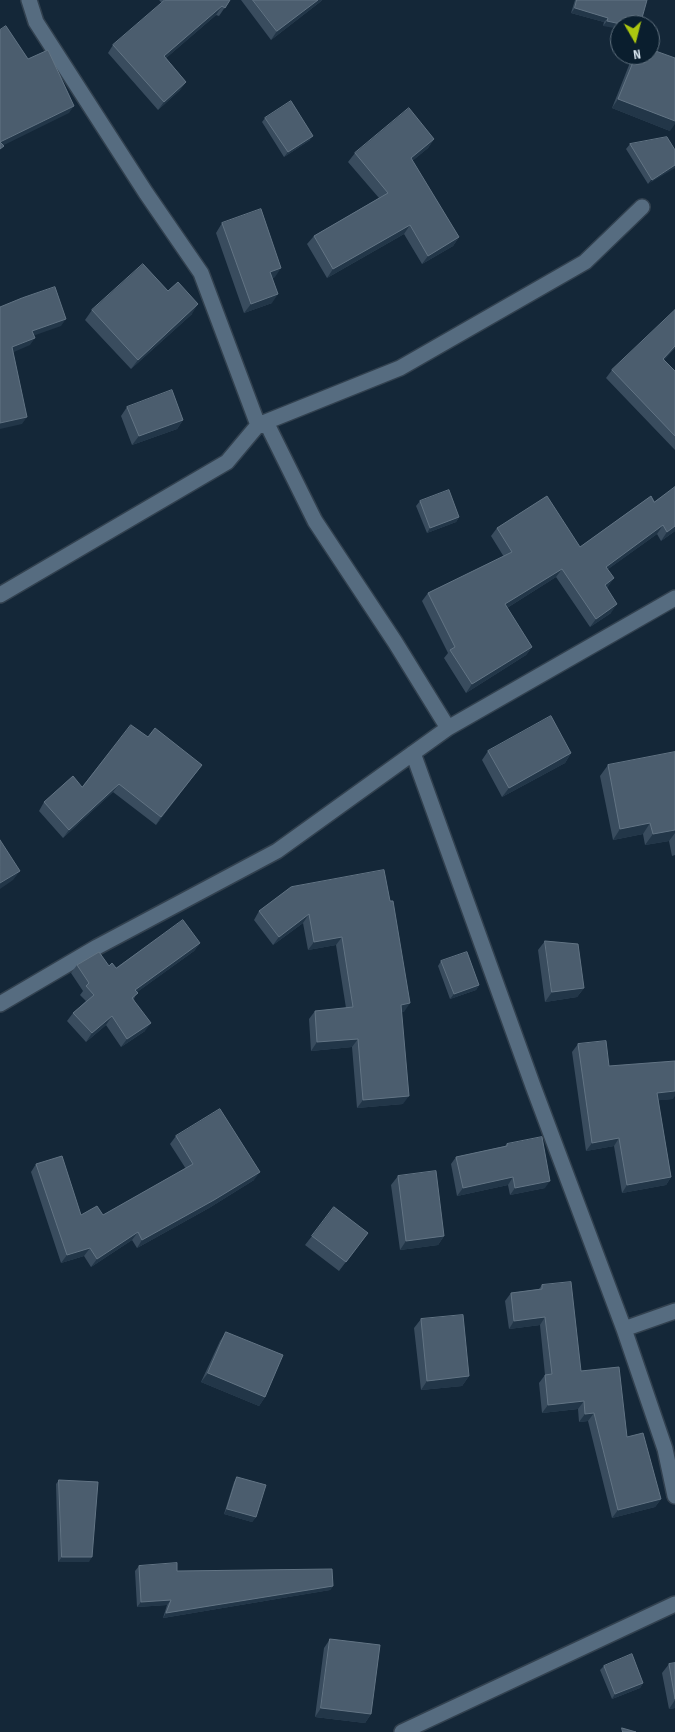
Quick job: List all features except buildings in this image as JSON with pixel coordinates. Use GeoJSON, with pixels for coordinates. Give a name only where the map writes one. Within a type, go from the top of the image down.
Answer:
{"type":"FeatureCollection","features":[{"type":"Feature","properties":{"kind":"street"},"geometry":{"type":"LineString","coordinates":[[29,0],[36,22],[146,193],[201,273],[258,425]]}},
{"type":"Feature","properties":{"kind":"street"},"geometry":{"type":"LineString","coordinates":[[0,595],[227,462],[258,425],[400,368],[585,262],[642,207]]}},
{"type":"Feature","properties":{"kind":"street"},"geometry":{"type":"LineString","coordinates":[[258,425],[268,426],[316,521],[395,642],[448,728]]}},
{"type":"Feature","properties":{"kind":"street"},"geometry":{"type":"LineString","coordinates":[[0,1004],[97,947],[277,851],[448,728],[675,598]]}},
{"type":"Feature","properties":{"kind":"street"},"geometry":{"type":"LineString","coordinates":[[413,753],[624,1329],[665,1449],[675,1496]]}},
{"type":"Feature","properties":{"kind":"street"},"geometry":{"type":"LineString","coordinates":[[624,1329],[675,1311]]}},
{"type":"Feature","properties":{"kind":"street"},"geometry":{"type":"LineString","coordinates":[[402,1732],[675,1604]]}}]}
